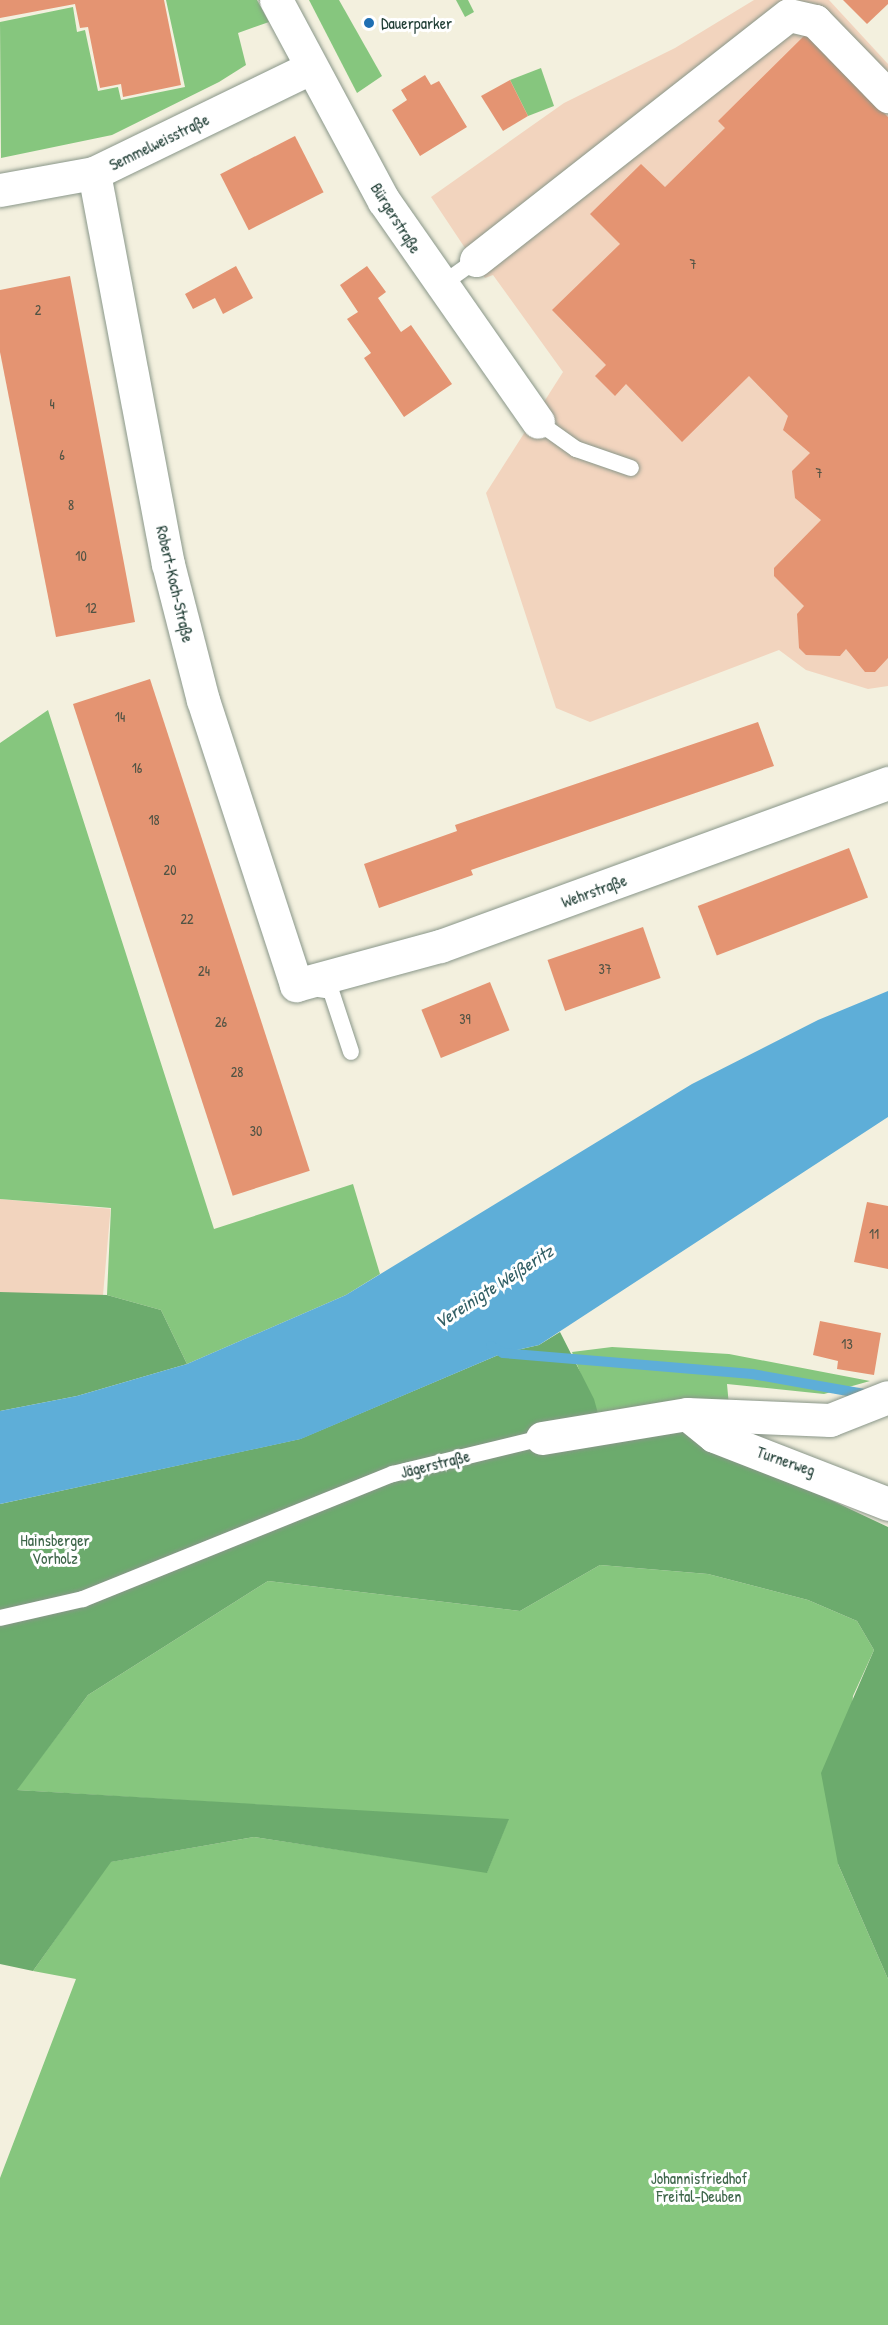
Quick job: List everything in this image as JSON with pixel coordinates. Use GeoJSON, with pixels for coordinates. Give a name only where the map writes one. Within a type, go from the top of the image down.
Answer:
{"type":"FeatureCollection","features":[{"type":"Feature","properties":{"kind":"street","name":"Bürgerstraße"},"geometry":{"type":"LineString","coordinates":[[276,0],[310,68],[384,201],[538,423]]}},
{"type":"Feature","properties":{"kind":"street"},"geometry":{"type":"LineString","coordinates":[[476,260],[789,15],[815,21],[888,96]]}},
{"type":"Feature","properties":{"kind":"street","name":"Semmelweisstraße"},"geometry":{"type":"LineString","coordinates":[[0,190],[94,173],[310,68]]}},
{"type":"Feature","properties":{"kind":"street","name":"Robert-Koch-Straße"},"geometry":{"type":"LineString","coordinates":[[94,173],[168,564],[203,700],[296,985]]}},
{"type":"Feature","properties":{"kind":"street","name":"Wehrstraße"},"geometry":{"type":"LineString","coordinates":[[296,985],[440,946],[888,783]]}},
{"type":"Feature","properties":{"kind":"street","name":"Jägerstraße"},"geometry":{"type":"LineString","coordinates":[[542,1438],[687,1414],[830,1420],[874,1403]]}},
{"type":"Feature","properties":{"kind":"street","name":"Turnerweg"},"geometry":{"type":"LineString","coordinates":[[687,1414],[714,1436],[831,1477],[888,1504]]}},
{"type":"Feature","properties":{"kind":"lane"},"geometry":{"type":"LineString","coordinates":[[441,285],[476,260]]}},
{"type":"Feature","properties":{"kind":"lane"},"geometry":{"type":"LineString","coordinates":[[538,423],[576,448],[631,468]]}},
{"type":"Feature","properties":{"kind":"lane"},"geometry":{"type":"LineString","coordinates":[[296,985],[331,991],[351,1052]]}},
{"type":"Feature","properties":{"kind":"lane","name":"Jägerstraße"},"geometry":{"type":"LineString","coordinates":[[0,1618],[83,1599],[393,1474],[542,1438]]}},
{"type":"Feature","properties":{"kind":"shaded area"},"geometry":{"type":"Polygon","coordinates":[[[754,0],[829,0],[888,64],[888,686],[868,689],[806,670],[779,650],[590,722],[556,708],[486,493],[563,372],[493,275],[485,278],[431,197],[564,103],[675,48],[754,0]]]}},
{"type":"Feature","properties":{"kind":"shaded area"},"geometry":{"type":"Polygon","coordinates":[[[0,1199],[111,1209],[102,1301],[0,1292],[0,1199]]]}},
{"type":"Feature","properties":{"kind":"green space"},"geometry":{"type":"Polygon","coordinates":[[[166,0],[257,0],[269,22],[238,33],[246,65],[219,82],[112,135],[1,158],[0,22],[73,7],[77,32],[85,30],[98,91],[118,87],[121,100],[185,87],[166,0]]]}},
{"type":"Feature","properties":{"kind":"green space"},"geometry":{"type":"Polygon","coordinates":[[[309,0],[339,0],[382,76],[357,93],[309,0]]]}},
{"type":"Feature","properties":{"kind":"green space"},"geometry":{"type":"Polygon","coordinates":[[[456,0],[468,0],[474,12],[465,17],[456,0]]]}},
{"type":"Feature","properties":{"kind":"green space"},"geometry":{"type":"Polygon","coordinates":[[[541,68],[554,106],[528,116],[510,80],[541,68]]]}},
{"type":"Feature","properties":{"kind":"green space"},"geometry":{"type":"Polygon","coordinates":[[[48,710],[214,1229],[353,1184],[380,1274],[346,1295],[187,1364],[161,1310],[107,1295],[111,1208],[0,1199],[0,743],[48,710]]]}},
{"type":"Feature","properties":{"kind":"green space"},"geometry":{"type":"Polygon","coordinates":[[[0,1292],[107,1295],[161,1310],[187,1364],[77,1396],[0,1411],[0,1292]]]}},
{"type":"Feature","properties":{"kind":"green space","name":"Hainsberger Vorholz"},"geometry":{"type":"Polygon","coordinates":[[[560,1332],[594,1399],[602,1428],[730,1417],[731,1453],[888,1527],[888,1979],[838,1864],[821,1773],[874,1650],[857,1621],[808,1600],[708,1574],[600,1565],[520,1611],[268,1581],[88,1695],[17,1790],[509,1819],[487,1873],[254,1837],[111,1862],[33,1971],[0,1964],[0,1504],[300,1439],[503,1353],[539,1345],[560,1332]]]}},
{"type":"Feature","properties":{"kind":"green space"},"geometry":{"type":"Polygon","coordinates":[[[612,1347],[729,1354],[870,1381],[824,1394],[727,1384],[730,1417],[602,1428],[572,1352],[612,1347]]]}},
{"type":"Feature","properties":{"kind":"green space","name":"Johannisfriedhof Freital-Deuben"},"geometry":{"type":"Polygon","coordinates":[[[600,1565],[708,1574],[808,1600],[857,1621],[874,1650],[853,1696],[838,1864],[888,1979],[888,2325],[0,2325],[0,2178],[76,1979],[33,1971],[110,1862],[254,1837],[487,1872],[508,1820],[16,1790],[88,1695],[268,1581],[520,1611],[600,1565]]]}},
{"type":"Feature","properties":{"kind":"water","name":"Vereinigte Weißeritz"},"geometry":{"type":"Polygon","coordinates":[[[888,991],[888,1117],[539,1345],[503,1353],[301,1439],[0,1504],[0,1411],[77,1396],[187,1364],[346,1295],[692,1084],[818,1020],[888,991]]]}},
{"type":"Feature","properties":{"kind":"building"},"geometry":{"type":"Polygon","coordinates":[[[0,0],[164,0],[181,85],[123,97],[121,84],[100,88],[88,27],[80,28],[75,4],[0,18],[0,0]]]}},
{"type":"Feature","properties":{"kind":"building"},"geometry":{"type":"Polygon","coordinates":[[[843,0],[888,0],[888,4],[867,24],[843,0]]]}},
{"type":"Feature","properties":{"kind":"building"},"geometry":{"type":"Polygon","coordinates":[[[806,34],[888,117],[888,658],[875,672],[865,672],[846,649],[840,656],[806,655],[799,648],[797,614],[804,606],[774,576],[774,568],[821,520],[795,498],[792,471],[810,453],[783,430],[788,416],[749,376],[682,442],[626,384],[615,396],[595,376],[606,365],[552,310],[620,244],[590,214],[641,164],[665,187],[725,128],[718,121],[806,34]]]}},
{"type":"Feature","properties":{"kind":"building"},"geometry":{"type":"Polygon","coordinates":[[[425,75],[431,85],[439,81],[467,127],[420,156],[392,110],[407,100],[401,90],[425,75]]]}},
{"type":"Feature","properties":{"kind":"building"},"geometry":{"type":"Polygon","coordinates":[[[510,80],[528,116],[503,131],[481,96],[510,80]]]}},
{"type":"Feature","properties":{"kind":"building"},"geometry":{"type":"Polygon","coordinates":[[[295,136],[324,192],[249,230],[220,174],[295,136]]]}},
{"type":"Feature","properties":{"kind":"building"},"geometry":{"type":"Polygon","coordinates":[[[236,266],[253,298],[223,314],[215,298],[193,309],[185,294],[236,266]]]}},
{"type":"Feature","properties":{"kind":"building"},"geometry":{"type":"Polygon","coordinates":[[[367,266],[386,292],[378,298],[401,332],[411,325],[452,384],[404,417],[364,358],[371,353],[347,319],[358,312],[340,285],[367,266]]]}},
{"type":"Feature","properties":{"kind":"building"},"geometry":{"type":"Polygon","coordinates":[[[70,276],[135,622],[56,637],[0,352],[0,290],[70,276]]]}},
{"type":"Feature","properties":{"kind":"building"},"geometry":{"type":"Polygon","coordinates":[[[150,679],[310,1171],[233,1196],[73,704],[150,679]]]}},
{"type":"Feature","properties":{"kind":"building"},"geometry":{"type":"Polygon","coordinates":[[[758,722],[774,766],[471,870],[473,875],[379,908],[364,864],[457,831],[455,825],[758,722]]]}},
{"type":"Feature","properties":{"kind":"building"},"geometry":{"type":"Polygon","coordinates":[[[849,848],[868,897],[717,956],[698,906],[849,848]]]}},
{"type":"Feature","properties":{"kind":"building"},"geometry":{"type":"Polygon","coordinates":[[[643,927],[661,978],[565,1011],[548,960],[643,927]]]}},
{"type":"Feature","properties":{"kind":"building"},"geometry":{"type":"Polygon","coordinates":[[[490,982],[509,1030],[441,1058],[421,1010],[490,982]]]}},
{"type":"Feature","properties":{"kind":"building"},"geometry":{"type":"Polygon","coordinates":[[[867,1202],[888,1206],[888,1269],[854,1262],[867,1202]]]}},
{"type":"Feature","properties":{"kind":"building"},"geometry":{"type":"Polygon","coordinates":[[[820,1321],[881,1333],[874,1375],[837,1369],[838,1361],[813,1355],[820,1321]]]}},
{"type":"Feature","properties":{"kind":"waterway"},"geometry":{"type":"LineString","coordinates":[[491,1346],[503,1353],[752,1374],[870,1395]]}},
{"type":"Feature","properties":{"kind":"place","name":"Dauerparker"},"geometry":{"type":"Point","coordinates":[369,23]}}]}
